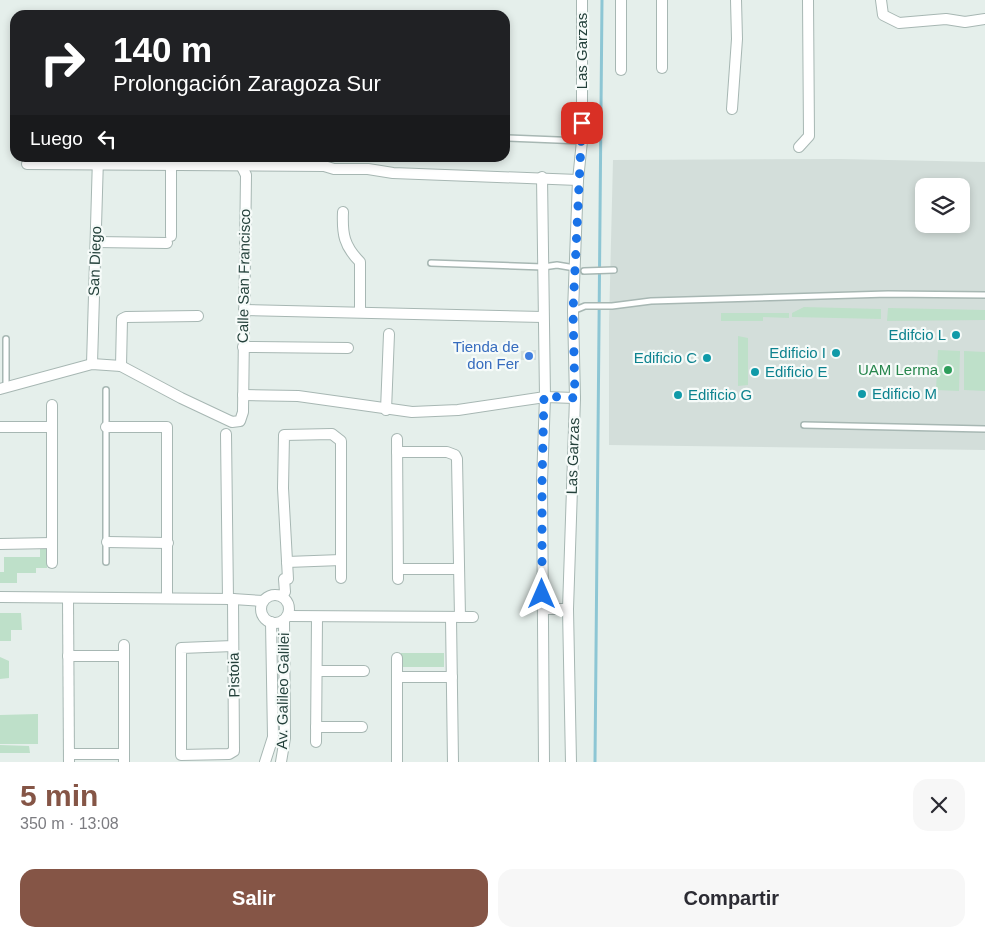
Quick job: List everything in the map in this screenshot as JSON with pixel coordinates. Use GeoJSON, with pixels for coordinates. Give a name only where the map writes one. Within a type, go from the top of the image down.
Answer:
{"type":"FeatureCollection","features":[{"type":"Feature","properties":{"kind":"street","name":"Las Garzas"},"geometry":{"type":"LineString","coordinates":[[571,762],[568,609],[575,398],[573,311],[580,269],[578,180],[582,141],[582,0]]}},
{"type":"Feature","properties":{"kind":"street"},"geometry":{"type":"LineString","coordinates":[[621,0],[621,70]]}},
{"type":"Feature","properties":{"kind":"street"},"geometry":{"type":"LineString","coordinates":[[662,0],[662,68]]}},
{"type":"Feature","properties":{"kind":"street"},"geometry":{"type":"LineString","coordinates":[[732,109],[737,38],[736,0]]}},
{"type":"Feature","properties":{"kind":"street"},"geometry":{"type":"LineString","coordinates":[[798,147],[809,136],[808,0]]}},
{"type":"Feature","properties":{"kind":"street"},"geometry":{"type":"LineString","coordinates":[[881,0],[883,15],[888,20],[899,23],[946,19],[965,22],[985,19]]}},
{"type":"Feature","properties":{"kind":"street"},"geometry":{"type":"LineString","coordinates":[[27,164],[74,162]]}},
{"type":"Feature","properties":{"kind":"street","name":"San Diego"},"geometry":{"type":"LineString","coordinates":[[92,364],[97,162]]}},
{"type":"Feature","properties":{"kind":"street"},"geometry":{"type":"LineString","coordinates":[[157,162],[171,164],[218,162]]}},
{"type":"Feature","properties":{"kind":"street","name":"Calle San Francisco"},"geometry":{"type":"LineString","coordinates":[[241,162],[246,175],[243,412]]}},
{"type":"Feature","properties":{"kind":"street"},"geometry":{"type":"LineString","coordinates":[[324,162],[334,169],[368,169],[393,174],[542,177],[578,180]]}},
{"type":"Feature","properties":{"kind":"street"},"geometry":{"type":"LineString","coordinates":[[96,242],[169,239],[171,164]]}},
{"type":"Feature","properties":{"kind":"street","name":"Las Garzas"},"geometry":{"type":"LineString","coordinates":[[542,177],[544,762]]}},
{"type":"Feature","properties":{"kind":"street"},"geometry":{"type":"LineString","coordinates":[[343,212],[342,227],[347,248],[360,262],[360,311]]}},
{"type":"Feature","properties":{"kind":"street"},"geometry":{"type":"LineString","coordinates":[[244,310],[543,316]]}},
{"type":"Feature","properties":{"kind":"street"},"geometry":{"type":"LineString","coordinates":[[121,366],[122,319],[126,316],[198,316]]}},
{"type":"Feature","properties":{"kind":"street"},"geometry":{"type":"LineString","coordinates":[[386,410],[389,334]]}},
{"type":"Feature","properties":{"kind":"street"},"geometry":{"type":"LineString","coordinates":[[243,347],[348,348]]}},
{"type":"Feature","properties":{"kind":"street"},"geometry":{"type":"LineString","coordinates":[[3,389],[92,364],[121,366],[181,398],[232,422],[240,421],[243,412],[250,402],[263,395]]}},
{"type":"Feature","properties":{"kind":"street"},"geometry":{"type":"LineString","coordinates":[[243,395],[298,396],[386,410],[412,412],[458,410],[544,396],[575,398]]}},
{"type":"Feature","properties":{"kind":"street"},"geometry":{"type":"LineString","coordinates":[[52,405],[52,563]]}},
{"type":"Feature","properties":{"kind":"street"},"geometry":{"type":"LineString","coordinates":[[0,427],[52,427]]}},
{"type":"Feature","properties":{"kind":"street"},"geometry":{"type":"LineString","coordinates":[[106,427],[167,427],[167,598]]}},
{"type":"Feature","properties":{"kind":"street","name":"Pistoia"},"geometry":{"type":"LineString","coordinates":[[226,434],[233,646],[234,751],[229,754],[181,755],[181,648],[233,646]]}},
{"type":"Feature","properties":{"kind":"street"},"geometry":{"type":"LineString","coordinates":[[342,578],[341,441],[338,436],[332,434],[284,435],[283,488],[288,579],[284,579],[285,592],[281,596],[268,597],[263,601],[261,612],[266,620],[271,622],[286,618],[473,617]]}},
{"type":"Feature","properties":{"kind":"street"},"geometry":{"type":"LineString","coordinates":[[397,439],[398,574],[459,569]]}},
{"type":"Feature","properties":{"kind":"street"},"geometry":{"type":"LineString","coordinates":[[397,452],[447,452],[455,455],[458,464],[459,569],[452,677],[452,762]]}},
{"type":"Feature","properties":{"kind":"street"},"geometry":{"type":"LineString","coordinates":[[107,542],[168,543]]}},
{"type":"Feature","properties":{"kind":"street"},"geometry":{"type":"LineString","coordinates":[[0,544],[52,544]]}},
{"type":"Feature","properties":{"kind":"street"},"geometry":{"type":"LineString","coordinates":[[287,562],[341,560]]}},
{"type":"Feature","properties":{"kind":"street"},"geometry":{"type":"LineString","coordinates":[[281,596],[289,605],[286,618]]}},
{"type":"Feature","properties":{"kind":"street"},"geometry":{"type":"LineString","coordinates":[[0,597],[167,598],[263,601]]}},
{"type":"Feature","properties":{"kind":"street"},"geometry":{"type":"LineString","coordinates":[[68,598],[68,656],[69,758],[124,758],[124,651],[68,656]]}},
{"type":"Feature","properties":{"kind":"street"},"geometry":{"type":"LineString","coordinates":[[542,609],[568,609]]}},
{"type":"Feature","properties":{"kind":"street","name":"Av. Galileo Galilei"},"geometry":{"type":"LineString","coordinates":[[281,762],[284,738],[286,618]]}},
{"type":"Feature","properties":{"kind":"street"},"geometry":{"type":"LineString","coordinates":[[316,618],[318,672],[316,742]]}},
{"type":"Feature","properties":{"kind":"street"},"geometry":{"type":"LineString","coordinates":[[265,762],[272,737],[271,622]]}},
{"type":"Feature","properties":{"kind":"street"},"geometry":{"type":"LineString","coordinates":[[397,658],[397,762]]}},
{"type":"Feature","properties":{"kind":"street"},"geometry":{"type":"LineString","coordinates":[[318,672],[364,671]]}},
{"type":"Feature","properties":{"kind":"street"},"geometry":{"type":"LineString","coordinates":[[397,677],[452,677]]}},
{"type":"Feature","properties":{"kind":"street"},"geometry":{"type":"LineString","coordinates":[[316,727],[362,727]]}},
{"type":"Feature","properties":{"kind":"street"},"geometry":{"type":"LineString","coordinates":[[272,737],[284,738]]}},
{"type":"Feature","properties":{"kind":"lane"},"geometry":{"type":"LineString","coordinates":[[510,138],[582,141]]}},
{"type":"Feature","properties":{"kind":"lane"},"geometry":{"type":"LineString","coordinates":[[431,263],[542,267],[557,265],[580,269],[614,270]]}},
{"type":"Feature","properties":{"kind":"lane"},"geometry":{"type":"LineString","coordinates":[[573,311],[585,306],[612,306],[651,301],[878,294],[985,295]]}},
{"type":"Feature","properties":{"kind":"lane"},"geometry":{"type":"LineString","coordinates":[[3,389],[6,339]]}},
{"type":"Feature","properties":{"kind":"lane"},"geometry":{"type":"LineString","coordinates":[[106,390],[106,562]]}},
{"type":"Feature","properties":{"kind":"lane"},"geometry":{"type":"LineString","coordinates":[[804,425],[985,429]]}},
{"type":"Feature","properties":{"kind":"shaded area"},"geometry":{"type":"Polygon","coordinates":[[[840,159],[985,162],[985,450],[609,445],[609,324],[613,160],[840,159]]]}},
{"type":"Feature","properties":{"kind":"shaded area"},"geometry":{"type":"Polygon","coordinates":[[[536,350],[536,360],[521,360],[521,351],[536,350]]]}},
{"type":"Feature","properties":{"kind":"green space"},"geometry":{"type":"Polygon","coordinates":[[[804,307],[881,309],[881,319],[792,317],[792,313],[804,307]]]}},
{"type":"Feature","properties":{"kind":"green space"},"geometry":{"type":"Polygon","coordinates":[[[888,308],[985,310],[985,320],[887,321],[888,308]]]}},
{"type":"Feature","properties":{"kind":"green space"},"geometry":{"type":"Polygon","coordinates":[[[721,313],[789,313],[789,318],[763,317],[763,321],[721,321],[721,313]]]}},
{"type":"Feature","properties":{"kind":"green space"},"geometry":{"type":"Polygon","coordinates":[[[738,336],[748,338],[748,385],[738,386],[738,336]]]}},
{"type":"Feature","properties":{"kind":"green space","name":"UAM Lerma"},"geometry":{"type":"Polygon","coordinates":[[[938,350],[960,351],[959,391],[936,390],[938,350]]]}},
{"type":"Feature","properties":{"kind":"green space","name":"UAM Lerma"},"geometry":{"type":"Polygon","coordinates":[[[964,351],[985,352],[985,391],[964,390],[964,351]]]}},
{"type":"Feature","properties":{"kind":"green space"},"geometry":{"type":"Polygon","coordinates":[[[40,548],[47,548],[47,568],[36,568],[36,573],[17,573],[17,583],[0,583],[0,572],[4,572],[4,557],[40,557],[40,548]]]}},
{"type":"Feature","properties":{"kind":"green space"},"geometry":{"type":"Polygon","coordinates":[[[0,613],[21,613],[22,630],[11,630],[11,641],[0,641],[0,613]]]}},
{"type":"Feature","properties":{"kind":"green space"},"geometry":{"type":"Polygon","coordinates":[[[401,653],[444,653],[444,667],[401,667],[401,653]]]}},
{"type":"Feature","properties":{"kind":"green space"},"geometry":{"type":"Polygon","coordinates":[[[0,657],[9,661],[9,678],[0,679],[0,657]]]}},
{"type":"Feature","properties":{"kind":"green space"},"geometry":{"type":"Polygon","coordinates":[[[38,714],[38,744],[0,744],[0,715],[38,714]]]}},
{"type":"Feature","properties":{"kind":"green space"},"geometry":{"type":"Polygon","coordinates":[[[0,745],[29,746],[30,753],[0,753],[0,745]]]}},
{"type":"Feature","properties":{"kind":"waterway"},"geometry":{"type":"LineString","coordinates":[[595,762],[602,0]]}},
{"type":"Feature","properties":{"kind":"place","name":"Edifcio L"},"geometry":{"type":"Point","coordinates":[956,335]}},
{"type":"Feature","properties":{"kind":"place","name":"Edificio I"},"geometry":{"type":"Point","coordinates":[836,353]}},
{"type":"Feature","properties":{"kind":"place","name":"Tienda de don Fer"},"geometry":{"type":"Point","coordinates":[529,356]}},
{"type":"Feature","properties":{"kind":"place","name":"Edificio C"},"geometry":{"type":"Point","coordinates":[707,358]}},
{"type":"Feature","properties":{"kind":"place","name":"UAM Lerma"},"geometry":{"type":"Point","coordinates":[948,370]}},
{"type":"Feature","properties":{"kind":"place","name":"Edificio E"},"geometry":{"type":"Point","coordinates":[755,372]}},
{"type":"Feature","properties":{"kind":"place","name":"Edificio M"},"geometry":{"type":"Point","coordinates":[862,394]}},
{"type":"Feature","properties":{"kind":"place","name":"Edificio G"},"geometry":{"type":"Point","coordinates":[678,395]}},
{"type":"Feature","properties":{"kind":"route"},"geometry":{"type":"LineString","coordinates":[[542,594],[544,396],[575,398],[573,311],[582,123]]}}]}
